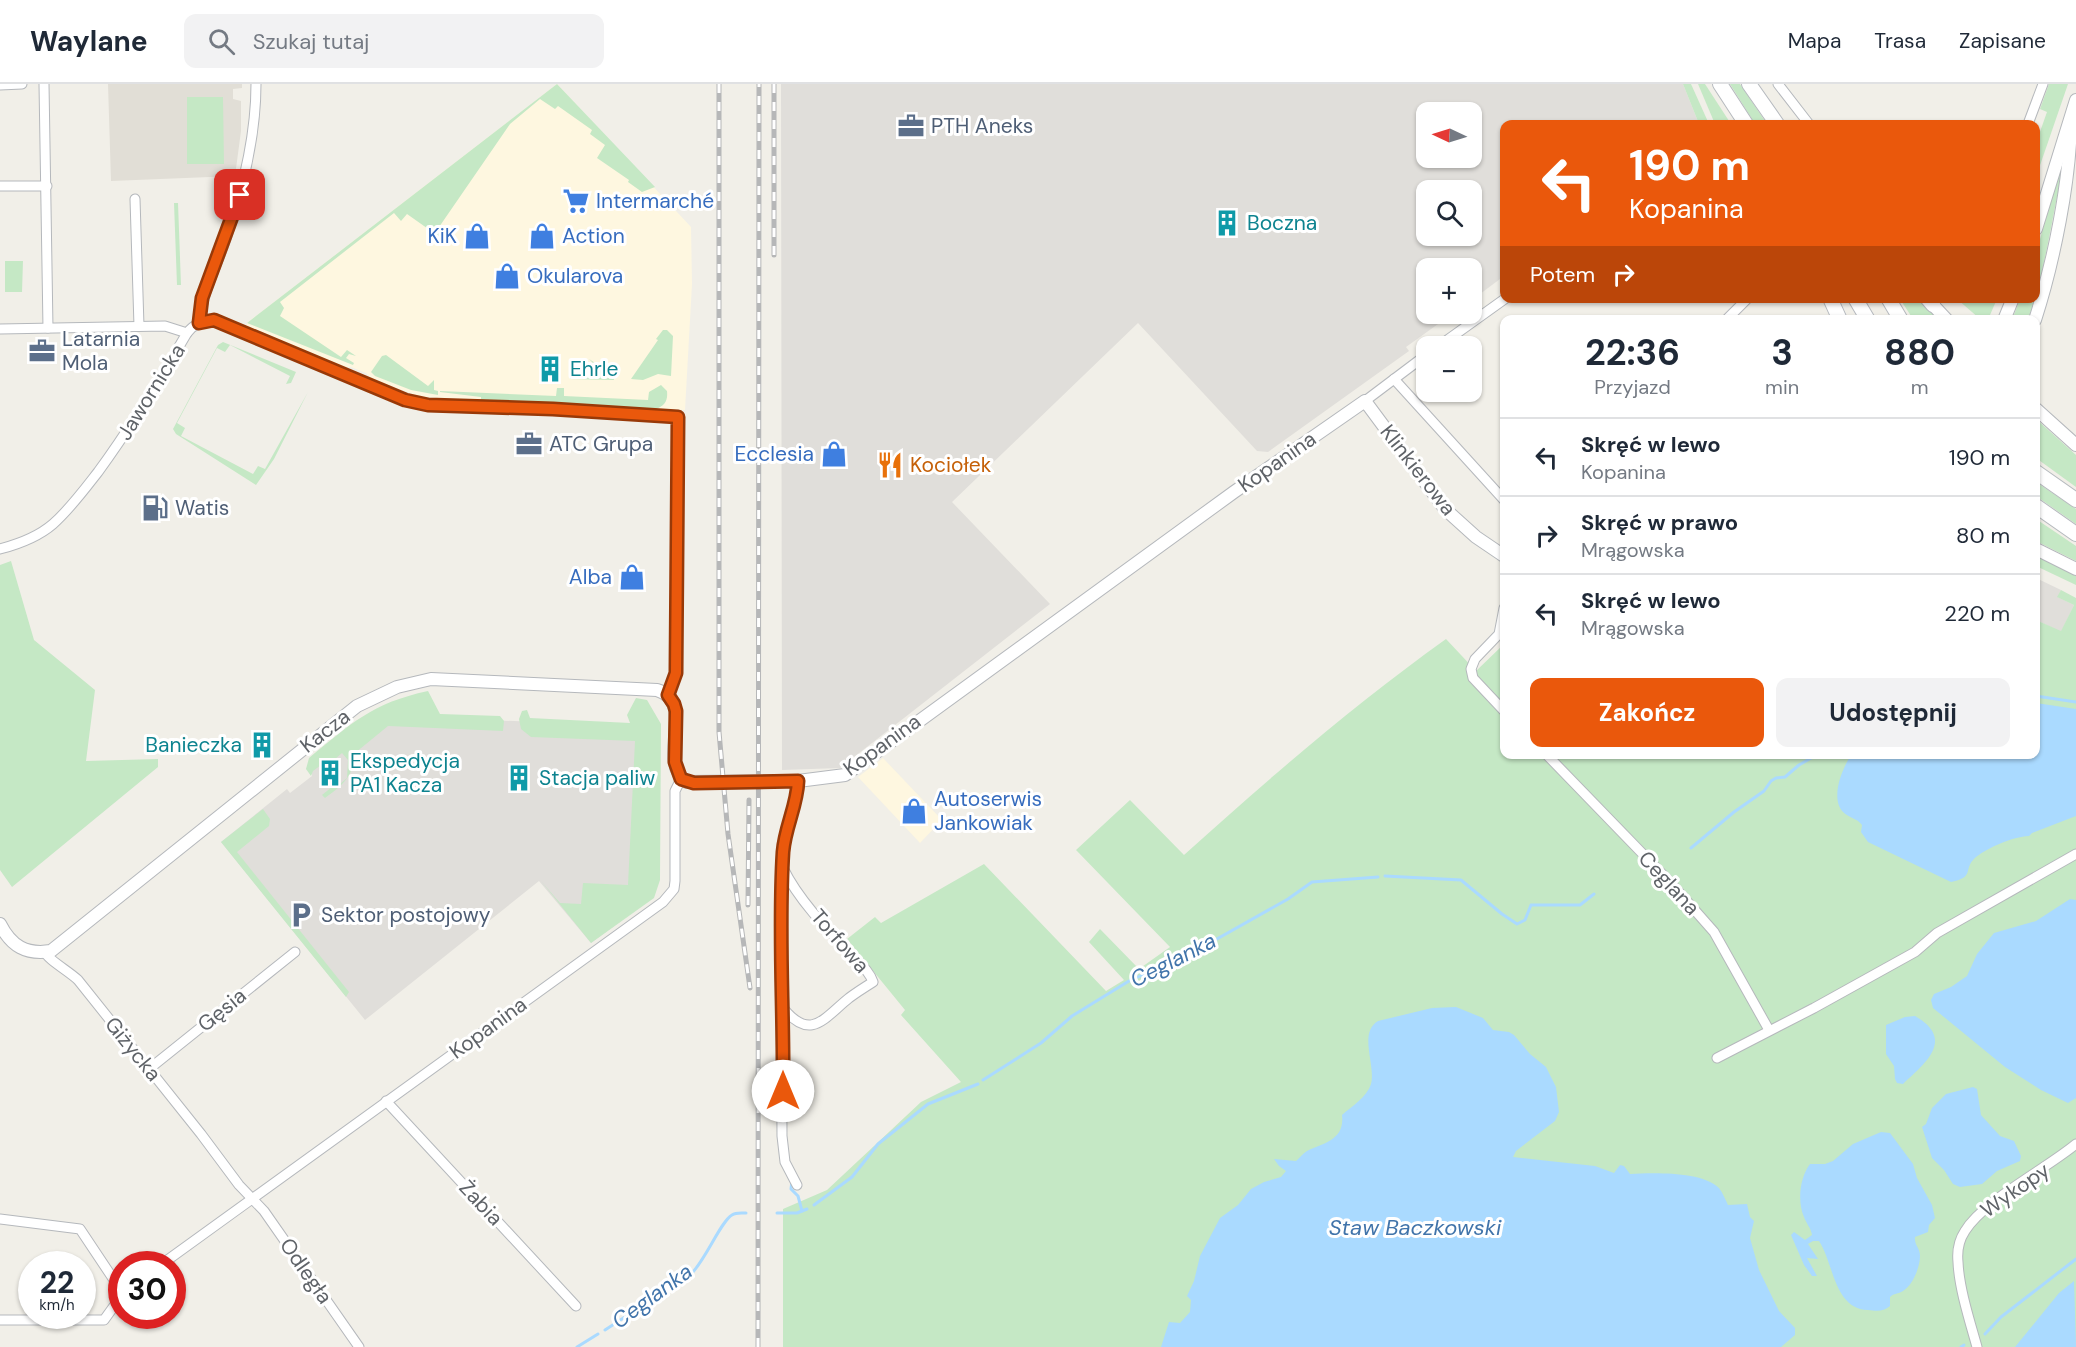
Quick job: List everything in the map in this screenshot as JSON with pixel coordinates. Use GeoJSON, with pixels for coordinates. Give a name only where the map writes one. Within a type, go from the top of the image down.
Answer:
{"type":"FeatureCollection","features":[{"type":"Feature","properties":{"kind":"main road"},"geometry":{"type":"LineString","coordinates":[[1720,84],[1743,120]]}},
{"type":"Feature","properties":{"kind":"main road"},"geometry":{"type":"LineString","coordinates":[[1749,84],[1774,120]]}},
{"type":"Feature","properties":{"kind":"main road"},"geometry":{"type":"LineString","coordinates":[[2040,475],[2076,500]]}},
{"type":"Feature","properties":{"kind":"main road"},"geometry":{"type":"LineString","coordinates":[[2040,509],[2076,534]]}},
{"type":"Feature","properties":{"kind":"street"},"geometry":{"type":"LineString","coordinates":[[0,85],[22,84]]}},
{"type":"Feature","properties":{"kind":"street"},"geometry":{"type":"LineString","coordinates":[[44,84],[48,328]]}},
{"type":"Feature","properties":{"kind":"street","name":"Jawornicka"},"geometry":{"type":"LineString","coordinates":[[0,549],[18,545],[36,536],[53,524],[68,508],[138,415],[187,333],[199,323],[202,298],[240,195],[251,149],[256,84]]}},
{"type":"Feature","properties":{"kind":"street"},"geometry":{"type":"LineString","coordinates":[[1778,84],[1806,120]]}},
{"type":"Feature","properties":{"kind":"street"},"geometry":{"type":"LineString","coordinates":[[2030,120],[2043,84]]}},
{"type":"Feature","properties":{"kind":"street"},"geometry":{"type":"LineString","coordinates":[[2040,301],[2050,263],[2068,168],[2076,100]]}},
{"type":"Feature","properties":{"kind":"street"},"geometry":{"type":"LineString","coordinates":[[2040,215],[2058,154],[2073,120]]}},
{"type":"Feature","properties":{"kind":"street"},"geometry":{"type":"LineString","coordinates":[[0,186],[47,186]]}},
{"type":"Feature","properties":{"kind":"street"},"geometry":{"type":"LineString","coordinates":[[135,199],[139,326]]}},
{"type":"Feature","properties":{"kind":"street"},"geometry":{"type":"LineString","coordinates":[[1453,336],[1500,302]]}},
{"type":"Feature","properties":{"kind":"street"},"geometry":{"type":"LineString","coordinates":[[1731,315],[1743,303]]}},
{"type":"Feature","properties":{"kind":"street"},"geometry":{"type":"LineString","coordinates":[[1932,303],[1943,315]]}},
{"type":"Feature","properties":{"kind":"street"},"geometry":{"type":"LineString","coordinates":[[199,323],[214,320],[405,400],[428,405],[553,409],[678,417],[676,673],[668,695],[676,711],[675,762],[681,779]]}},
{"type":"Feature","properties":{"kind":"street"},"geometry":{"type":"LineString","coordinates":[[0,329],[165,326],[187,333]]}},
{"type":"Feature","properties":{"kind":"street","name":"Kopanina"},"geometry":{"type":"LineString","coordinates":[[180,1251],[669,896],[675,881],[675,791],[681,779],[694,783],[798,781],[845,775],[1234,492],[1416,363]]}},
{"type":"Feature","properties":{"kind":"street"},"geometry":{"type":"LineString","coordinates":[[1394,379],[1500,496]]}},
{"type":"Feature","properties":{"kind":"street","name":"Klinkierowa"},"geometry":{"type":"LineString","coordinates":[[1365,401],[1445,509],[1476,537],[1500,552]]}},
{"type":"Feature","properties":{"kind":"street"},"geometry":{"type":"LineString","coordinates":[[2040,413],[2076,445]]}},
{"type":"Feature","properties":{"kind":"street"},"geometry":{"type":"LineString","coordinates":[[2040,551],[2076,568]]}},
{"type":"Feature","properties":{"kind":"street"},"geometry":{"type":"LineString","coordinates":[[1500,629],[1499,634],[1475,659],[1471,669],[1473,678],[1500,707]]}},
{"type":"Feature","properties":{"kind":"street","name":"Kacza"},"geometry":{"type":"LineString","coordinates":[[45,952],[59,946],[357,706],[380,694],[431,679],[629,687],[657,690],[668,695]]}},
{"type":"Feature","properties":{"kind":"street","name":"Ceglana"},"geometry":{"type":"LineString","coordinates":[[1551,759],[1669,881],[1714,932],[1769,1030]]}},
{"type":"Feature","properties":{"kind":"street"},"geometry":{"type":"LineString","coordinates":[[797,1185],[785,1162],[783,1151],[781,893],[786,830],[797,795],[798,781]]}},
{"type":"Feature","properties":{"kind":"street"},"geometry":{"type":"LineString","coordinates":[[1717,1058],[1915,952],[1937,933],[2076,854]]}},
{"type":"Feature","properties":{"kind":"street","name":"Torfowa"},"geometry":{"type":"LineString","coordinates":[[783,868],[793,886],[871,975],[873,982],[812,1026],[798,1023],[783,1008]]}},
{"type":"Feature","properties":{"kind":"street","name":"Giżycka"},"geometry":{"type":"LineString","coordinates":[[0,924],[16,946],[28,951],[45,952],[48,959],[66,969],[78,980],[251,1198]]}},
{"type":"Feature","properties":{"kind":"street","name":"Gęsia"},"geometry":{"type":"LineString","coordinates":[[149,1069],[295,952]]}},
{"type":"Feature","properties":{"kind":"street","name":"Żabia"},"geometry":{"type":"LineString","coordinates":[[386,1101],[576,1306]]}},
{"type":"Feature","properties":{"kind":"street","name":"Wykopy"},"geometry":{"type":"LineString","coordinates":[[1977,1347],[1958,1263],[1959,1247],[1964,1232],[1975,1218],[1992,1203],[2053,1163],[2076,1144]]}},
{"type":"Feature","properties":{"kind":"street","name":"Odległa"},"geometry":{"type":"LineString","coordinates":[[251,1198],[264,1211],[359,1347]]}},
{"type":"Feature","properties":{"kind":"street"},"geometry":{"type":"LineString","coordinates":[[0,1219],[80,1229],[108,1272]]}},
{"type":"Feature","properties":{"kind":"street"},"geometry":{"type":"LineString","coordinates":[[0,1320],[104,1320],[108,1314]]}},
{"type":"Feature","properties":{"kind":"shaded area"},"geometry":{"type":"Polygon","coordinates":[[[108,84],[242,84],[242,88],[233,89],[233,99],[241,101],[241,131],[235,176],[111,181],[108,84]]]}},
{"type":"Feature","properties":{"kind":"shaded area"},"geometry":{"type":"Polygon","coordinates":[[[557,84],[691,227],[692,284],[685,410],[421,397],[372,379],[366,373],[351,367],[344,368],[245,327],[248,322],[557,84]]]}},
{"type":"Feature","properties":{"kind":"shaded area"},"geometry":{"type":"Polygon","coordinates":[[[781,84],[1683,84],[1697,120],[1500,120],[1500,279],[1482,292],[1482,258],[1416,258],[1416,324],[1438,324],[1421,336],[1416,336],[1416,340],[1406,347],[1409,351],[1268,452],[1257,451],[1138,323],[952,502],[1050,604],[840,768],[782,770],[781,84]]]}},
{"type":"Feature","properties":{"kind":"shaded area"},"geometry":{"type":"Polygon","coordinates":[[[2040,580],[2061,590],[2058,597],[2074,605],[2061,632],[2040,622],[2040,580]]]}},
{"type":"Feature","properties":{"kind":"shaded area"},"geometry":{"type":"Polygon","coordinates":[[[387,716],[639,726],[630,889],[622,920],[591,943],[539,881],[365,1020],[221,842],[287,789],[290,793],[312,776],[312,769],[387,716]]]}},
{"type":"Feature","properties":{"kind":"shaded area"},"geometry":{"type":"Polygon","coordinates":[[[883,758],[942,820],[920,843],[858,777],[883,758]]]}},
{"type":"Feature","properties":{"kind":"green space"},"geometry":{"type":"Polygon","coordinates":[[[557,84],[655,187],[642,192],[628,182],[629,180],[597,158],[605,145],[590,134],[592,130],[558,106],[555,109],[540,99],[510,124],[437,230],[443,235],[441,238],[407,214],[401,221],[394,213],[280,302],[284,308],[280,316],[341,357],[347,350],[356,356],[349,354],[346,358],[354,363],[353,365],[247,323],[557,84]]]}},
{"type":"Feature","properties":{"kind":"green space"},"geometry":{"type":"Polygon","coordinates":[[[1683,84],[1691,84],[1707,120],[1697,120],[1683,84]]]}},
{"type":"Feature","properties":{"kind":"green space"},"geometry":{"type":"Polygon","coordinates":[[[1698,84],[1705,84],[1728,120],[1713,120],[1698,84]]]}},
{"type":"Feature","properties":{"kind":"green space"},"geometry":{"type":"Polygon","coordinates":[[[1730,84],[1740,84],[1764,120],[1752,120],[1730,84]]]}},
{"type":"Feature","properties":{"kind":"green space"},"geometry":{"type":"Polygon","coordinates":[[[2049,84],[2068,84],[2040,165],[2040,132],[2047,112],[2040,109],[2049,84]]]}},
{"type":"Feature","properties":{"kind":"green space"},"geometry":{"type":"Polygon","coordinates":[[[187,97],[223,97],[224,164],[187,164],[187,97]]]}},
{"type":"Feature","properties":{"kind":"green space"},"geometry":{"type":"Polygon","coordinates":[[[2061,166],[2060,184],[2040,278],[2040,239],[2061,166]]]}},
{"type":"Feature","properties":{"kind":"green space"},"geometry":{"type":"Polygon","coordinates":[[[174,203],[178,203],[181,285],[177,285],[174,203]]]}},
{"type":"Feature","properties":{"kind":"green space"},"geometry":{"type":"Polygon","coordinates":[[[5,261],[23,261],[22,292],[5,292],[5,261]]]}},
{"type":"Feature","properties":{"kind":"green space"},"geometry":{"type":"Polygon","coordinates":[[[1903,303],[1922,303],[1934,315],[1910,315],[1903,303]]]}},
{"type":"Feature","properties":{"kind":"green space"},"geometry":{"type":"Polygon","coordinates":[[[1962,303],[1995,303],[1990,315],[1975,315],[1962,303]]]}},
{"type":"Feature","properties":{"kind":"green space"},"geometry":{"type":"Polygon","coordinates":[[[2018,303],[2033,303],[2029,315],[2014,315],[2018,303]]]}},
{"type":"Feature","properties":{"kind":"green space"},"geometry":{"type":"Polygon","coordinates":[[[663,330],[667,330],[673,336],[671,376],[658,374],[643,380],[631,379],[658,340],[656,339],[663,330]]]}},
{"type":"Feature","properties":{"kind":"green space"},"geometry":{"type":"Polygon","coordinates":[[[223,342],[296,372],[291,383],[286,384],[290,376],[230,345],[225,352],[217,348],[177,423],[185,428],[181,436],[253,474],[258,466],[265,469],[308,392],[274,459],[256,485],[176,434],[173,429],[218,345],[223,342]]]}},
{"type":"Feature","properties":{"kind":"green space"},"geometry":{"type":"Polygon","coordinates":[[[386,355],[428,386],[434,380],[434,390],[438,391],[438,395],[411,390],[375,376],[371,372],[382,356],[386,355]]]}},
{"type":"Feature","properties":{"kind":"green space"},"geometry":{"type":"Polygon","coordinates":[[[589,359],[606,370],[603,374],[610,379],[613,375],[614,380],[570,379],[570,375],[585,375],[586,366],[592,370],[595,365],[589,359]]]}},
{"type":"Feature","properties":{"kind":"green space"},"geometry":{"type":"Polygon","coordinates":[[[661,385],[667,391],[667,398],[661,407],[654,410],[481,401],[481,397],[440,392],[556,396],[557,388],[564,388],[564,396],[648,400],[649,392],[661,385]]]}},
{"type":"Feature","properties":{"kind":"green space"},"geometry":{"type":"Polygon","coordinates":[[[2040,423],[2076,455],[2076,487],[2040,461],[2040,423]]]}},
{"type":"Feature","properties":{"kind":"green space"},"geometry":{"type":"Polygon","coordinates":[[[2040,485],[2076,509],[2076,524],[2040,499],[2040,485]]]}},
{"type":"Feature","properties":{"kind":"green space"},"geometry":{"type":"Polygon","coordinates":[[[2040,522],[2076,546],[2076,561],[2040,543],[2040,522]]]}},
{"type":"Feature","properties":{"kind":"green space"},"geometry":{"type":"Polygon","coordinates":[[[2040,558],[2076,576],[2076,585],[2040,568],[2040,558]]]}},
{"type":"Feature","properties":{"kind":"green space"},"geometry":{"type":"Polygon","coordinates":[[[11,561],[34,640],[95,690],[86,761],[158,759],[158,767],[12,887],[0,870],[0,565],[11,561]]]}},
{"type":"Feature","properties":{"kind":"green space"},"geometry":{"type":"Polygon","coordinates":[[[2061,590],[2076,598],[2076,1347],[783,1347],[783,1209],[827,1190],[921,1102],[961,1082],[901,1015],[905,1010],[847,939],[875,917],[881,923],[984,864],[1106,991],[1124,980],[1089,942],[1100,929],[1139,969],[1170,947],[1076,850],[1130,800],[1184,855],[1312,743],[1446,639],[1476,671],[1500,648],[1500,759],[2040,759],[2040,622],[2061,631],[2074,605],[2057,597],[2061,590]]]}},
{"type":"Feature","properties":{"kind":"green space"},"geometry":{"type":"Polygon","coordinates":[[[428,691],[440,714],[500,716],[504,721],[503,731],[388,726],[355,753],[347,778],[348,760],[342,753],[328,765],[325,762],[313,771],[311,776],[306,769],[309,758],[364,716],[392,702],[428,691]]]}},
{"type":"Feature","properties":{"kind":"green space"},"geometry":{"type":"Polygon","coordinates":[[[636,698],[647,700],[661,724],[660,880],[654,898],[591,943],[541,881],[560,903],[581,904],[583,883],[628,885],[635,741],[531,737],[521,729],[519,719],[522,711],[527,710],[530,718],[630,723],[627,715],[636,698]]]}},
{"type":"Feature","properties":{"kind":"green space"},"geometry":{"type":"Polygon","coordinates":[[[346,779],[325,798],[322,795],[332,787],[331,785],[337,780],[340,784],[346,779]]]}},
{"type":"Feature","properties":{"kind":"green space"},"geometry":{"type":"Polygon","coordinates":[[[263,809],[270,819],[269,826],[237,852],[349,992],[346,997],[221,842],[263,809]]]}},
{"type":"Feature","properties":{"kind":"water"},"geometry":{"type":"Polygon","coordinates":[[[2040,704],[2076,709],[2076,816],[2029,836],[2008,840],[1987,850],[1972,861],[1966,875],[1959,880],[1951,882],[1868,842],[1861,832],[1862,825],[1845,814],[1839,806],[1837,792],[1849,759],[2040,759],[2040,704]]]}},
{"type":"Feature","properties":{"kind":"water"},"geometry":{"type":"Polygon","coordinates":[[[2070,899],[2076,900],[2076,1098],[2068,1103],[2041,1090],[2005,1067],[1933,1008],[1931,1000],[1934,994],[1951,987],[1967,976],[1977,954],[1994,933],[2036,921],[2070,899]]]}},
{"type":"Feature","properties":{"kind":"water","name":"Staw Baczkowski"},"geometry":{"type":"Polygon","coordinates":[[[1456,1007],[1483,1018],[1493,1030],[1514,1035],[1530,1054],[1546,1067],[1556,1087],[1559,1112],[1555,1121],[1516,1151],[1513,1157],[1595,1166],[1614,1173],[1620,1165],[1624,1166],[1630,1174],[1664,1174],[1701,1178],[1719,1188],[1728,1205],[1747,1204],[1750,1217],[1754,1221],[1750,1238],[1759,1270],[1779,1311],[1795,1328],[1795,1335],[1781,1347],[1161,1347],[1169,1322],[1180,1323],[1190,1312],[1191,1300],[1187,1296],[1194,1281],[1200,1256],[1220,1218],[1238,1205],[1251,1189],[1281,1177],[1286,1171],[1274,1159],[1296,1161],[1307,1151],[1326,1143],[1337,1135],[1342,1123],[1342,1115],[1366,1093],[1372,1076],[1368,1041],[1372,1026],[1378,1021],[1432,1008],[1456,1007]]]}},
{"type":"Feature","properties":{"kind":"water"},"geometry":{"type":"Polygon","coordinates":[[[1915,1016],[1933,1033],[1935,1042],[1933,1050],[1921,1067],[1903,1084],[1897,1083],[1894,1066],[1886,1054],[1886,1025],[1905,1017],[1915,1016]]]}},
{"type":"Feature","properties":{"kind":"water"},"geometry":{"type":"Polygon","coordinates":[[[1973,1087],[1977,1089],[1981,1115],[2000,1136],[2014,1141],[2021,1156],[2020,1161],[1997,1171],[1982,1184],[1960,1187],[1953,1184],[1932,1158],[1922,1127],[1926,1124],[1932,1108],[1946,1094],[1973,1087]]]}},
{"type":"Feature","properties":{"kind":"water"},"geometry":{"type":"Polygon","coordinates":[[[1881,1132],[1890,1133],[1913,1164],[1917,1178],[1932,1205],[1935,1218],[1929,1225],[1928,1232],[1915,1237],[1920,1260],[1913,1280],[1903,1291],[1890,1297],[1890,1306],[1877,1311],[1857,1308],[1848,1302],[1836,1284],[1819,1241],[1808,1244],[1818,1259],[1807,1258],[1817,1276],[1812,1276],[1804,1265],[1791,1235],[1794,1232],[1805,1240],[1812,1235],[1802,1211],[1800,1197],[1802,1182],[1810,1164],[1825,1164],[1833,1161],[1853,1144],[1881,1132]]]}},
{"type":"Feature","properties":{"kind":"water"},"geometry":{"type":"Polygon","coordinates":[[[2074,1281],[2076,1347],[2015,1347],[2059,1293],[2074,1281]]]}},
{"type":"Feature","properties":{"kind":"waterway","name":"Ceglanka"},"geometry":{"type":"LineString","coordinates":[[2040,697],[2076,702]]}},
{"type":"Feature","properties":{"kind":"waterway","name":"Ceglanka"},"geometry":{"type":"LineString","coordinates":[[1691,848],[1734,812],[1764,791],[1771,781],[1785,777],[1809,759]]}},
{"type":"Feature","properties":{"kind":"waterway","name":"Ceglanka"},"geometry":{"type":"LineString","coordinates":[[1385,876],[1461,880],[1517,924],[1525,920],[1531,905],[1580,905],[1594,894]]}},
{"type":"Feature","properties":{"kind":"waterway","name":"Ceglanka"},"geometry":{"type":"LineString","coordinates":[[983,1080],[1041,1043],[1072,1016],[1129,981],[1192,953],[1288,899],[1312,882],[1378,877]]}},
{"type":"Feature","properties":{"kind":"waterway","name":"Ceglanka"},"geometry":{"type":"LineString","coordinates":[[814,1205],[852,1177],[878,1144],[928,1104],[978,1084]]}},
{"type":"Feature","properties":{"kind":"waterway"},"geometry":{"type":"LineString","coordinates":[[792,1181],[791,1189],[798,1196],[802,1211]]}},
{"type":"Feature","properties":{"kind":"waterway","name":"Ceglanka"},"geometry":{"type":"LineString","coordinates":[[777,1213],[797,1213],[807,1209]]}},
{"type":"Feature","properties":{"kind":"waterway","name":"Ceglanka"},"geometry":{"type":"LineString","coordinates":[[605,1330],[691,1274],[728,1219],[735,1213],[746,1213]]}},
{"type":"Feature","properties":{"kind":"waterway"},"geometry":{"type":"LineString","coordinates":[[1985,1334],[2001,1317],[2076,1259]]}},
{"type":"Feature","properties":{"kind":"waterway","name":"Ceglanka"},"geometry":{"type":"LineString","coordinates":[[577,1347],[598,1334]]}},
{"type":"Feature","properties":{"kind":"railway"},"geometry":{"type":"LineString","coordinates":[[719,84],[719,732],[728,834],[750,988]]}},
{"type":"Feature","properties":{"kind":"railway"},"geometry":{"type":"LineString","coordinates":[[758,1347],[759,84]]}},
{"type":"Feature","properties":{"kind":"railway"},"geometry":{"type":"LineString","coordinates":[[774,84],[774,255]]}},
{"type":"Feature","properties":{"kind":"railway"},"geometry":{"type":"LineString","coordinates":[[748,905],[749,800]]}},
{"type":"Feature","properties":{"kind":"place","name":"PTH Aneks"},"geometry":{"type":"Point","coordinates":[911,126]}},
{"type":"Feature","properties":{"kind":"place","name":"Intermarché"},"geometry":{"type":"Point","coordinates":[576,201]}},
{"type":"Feature","properties":{"kind":"place","name":"Boczna"},"geometry":{"type":"Point","coordinates":[1227,223]}},
{"type":"Feature","properties":{"kind":"place","name":"KiK"},"geometry":{"type":"Point","coordinates":[477,236]}},
{"type":"Feature","properties":{"kind":"place","name":"Action"},"geometry":{"type":"Point","coordinates":[542,236]}},
{"type":"Feature","properties":{"kind":"place","name":"Okularova"},"geometry":{"type":"Point","coordinates":[507,276]}},
{"type":"Feature","properties":{"kind":"place","name":"Latarnia Mola"},"geometry":{"type":"Point","coordinates":[42,351]}},
{"type":"Feature","properties":{"kind":"place","name":"Ehrle"},"geometry":{"type":"Point","coordinates":[550,369]}},
{"type":"Feature","properties":{"kind":"place","name":"ATC Grupa"},"geometry":{"type":"Point","coordinates":[529,444]}},
{"type":"Feature","properties":{"kind":"place","name":"Ecclesia"},"geometry":{"type":"Point","coordinates":[834,454]}},
{"type":"Feature","properties":{"kind":"place","name":"Kociołek"},"geometry":{"type":"Point","coordinates":[890,465]}},
{"type":"Feature","properties":{"kind":"place","name":"Watis"},"geometry":{"type":"Point","coordinates":[155,508]}},
{"type":"Feature","properties":{"kind":"place","name":"Alba"},"geometry":{"type":"Point","coordinates":[632,577]}},
{"type":"Feature","properties":{"kind":"place","name":"Banieczka"},"geometry":{"type":"Point","coordinates":[262,745]}},
{"type":"Feature","properties":{"kind":"place","name":"Ekspedycja PA1 Kacza"},"geometry":{"type":"Point","coordinates":[330,773]}},
{"type":"Feature","properties":{"kind":"place","name":"Stacja paliw"},"geometry":{"type":"Point","coordinates":[519,778]}},
{"type":"Feature","properties":{"kind":"place","name":"Autoserwis Jankowiak"},"geometry":{"type":"Point","coordinates":[914,811]}},
{"type":"Feature","properties":{"kind":"place","name":"Sektor postojowy"},"geometry":{"type":"Point","coordinates":[301,915]}},
{"type":"Feature","properties":{"kind":"route"},"geometry":{"type":"LineString","coordinates":[[240,195],[225,242],[202,298],[199,323],[214,320],[405,400],[428,405],[553,409],[678,417],[676,673],[668,695],[676,711],[676,769],[681,779],[694,783],[798,781],[797,795],[786,830],[781,893],[783,1091]]}}]}
